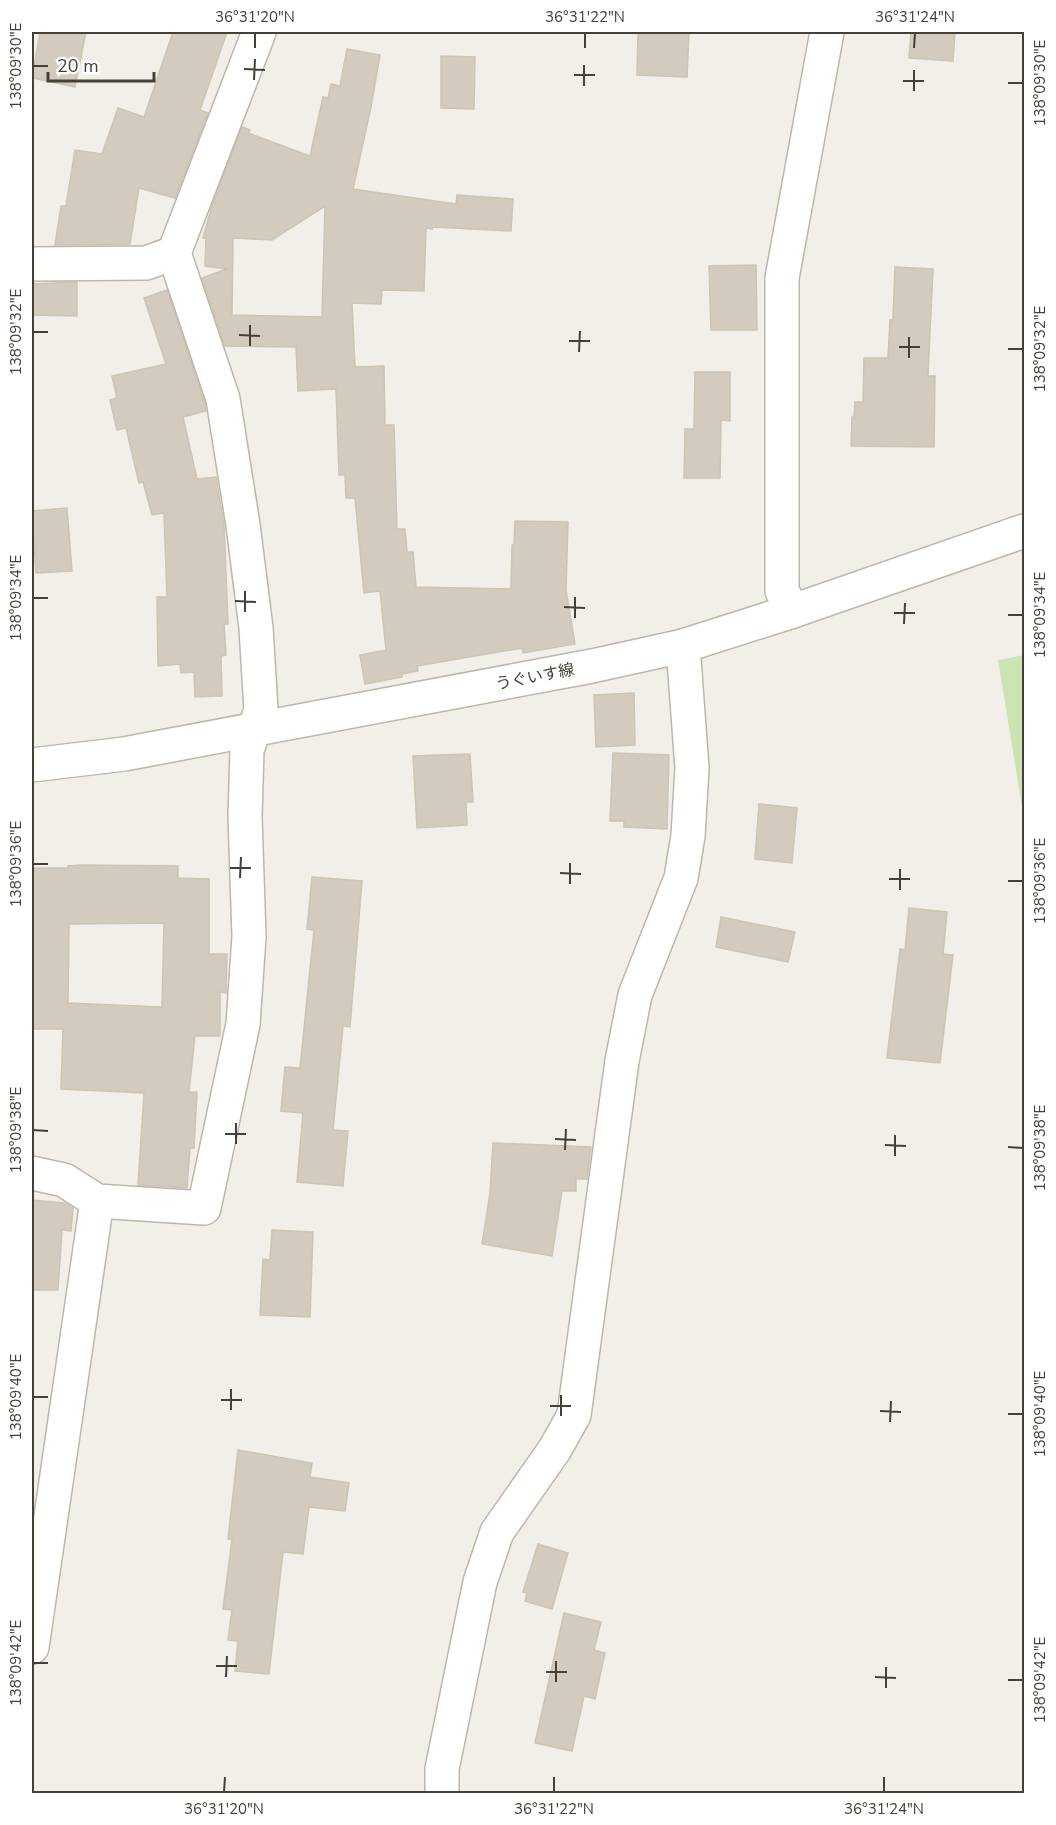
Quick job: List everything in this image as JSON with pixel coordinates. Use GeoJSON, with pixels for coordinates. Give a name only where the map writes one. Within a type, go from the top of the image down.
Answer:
{"type":"FeatureCollection","features":[{"type":"Feature","properties":{"kind":"street"},"geometry":{"type":"LineString","coordinates":[[32,1173],[64,1180],[97,1201],[204,1208],[243,1024],[249,937],[245,816],[247,750],[261,710],[256,628],[225,411],[174,253],[259,32]]}},
{"type":"Feature","properties":{"kind":"street"},"geometry":{"type":"LineString","coordinates":[[793,611],[782,591],[782,278],[826,32]]}},
{"type":"Feature","properties":{"kind":"street"},"geometry":{"type":"LineString","coordinates":[[32,264],[146,263],[174,253]]}},
{"type":"Feature","properties":{"kind":"street","name":"うぐいす線"},"geometry":{"type":"LineString","coordinates":[[32,765],[124,754],[592,666],[683,646],[793,611],[1024,531]]}},
{"type":"Feature","properties":{"kind":"street"},"geometry":{"type":"LineString","coordinates":[[442,1794],[442,1769],[486,1562],[497,1532],[555,1449],[574,1416],[622,1061],[635,995],[681,878],[688,836],[692,768],[683,646]]}},
{"type":"Feature","properties":{"kind":"street"},"geometry":{"type":"LineString","coordinates":[[32,1647],[97,1201]]}},
{"type":"Feature","properties":{"kind":"green space"},"geometry":{"type":"Polygon","coordinates":[[[1024,655],[1024,819],[998,660],[1024,655]]]}},
{"type":"Feature","properties":{"kind":"building"},"geometry":{"type":"Polygon","coordinates":[[[40,32],[86,32],[75,87],[32,78],[40,32]]]}},
{"type":"Feature","properties":{"kind":"building"},"geometry":{"type":"Polygon","coordinates":[[[173,32],[227,32],[200,110],[208,113],[175,198],[139,188],[130,244],[55,245],[61,206],[66,206],[75,150],[102,154],[118,108],[144,117],[173,32]]]}},
{"type":"Feature","properties":{"kind":"building"},"geometry":{"type":"Polygon","coordinates":[[[638,32],[689,32],[687,77],[637,75],[638,32]]]}},
{"type":"Feature","properties":{"kind":"building"},"geometry":{"type":"Polygon","coordinates":[[[911,32],[955,32],[953,61],[909,58],[911,32]]]}},
{"type":"Feature","properties":{"kind":"building"},"geometry":{"type":"Polygon","coordinates":[[[347,49],[380,55],[353,189],[456,204],[457,195],[513,199],[511,231],[426,228],[424,291],[382,290],[381,304],[352,303],[355,367],[384,366],[385,425],[394,425],[397,529],[405,529],[407,552],[413,552],[416,587],[511,589],[515,521],[568,522],[566,590],[575,644],[523,653],[522,648],[417,666],[418,671],[402,674],[402,677],[365,684],[360,655],[386,650],[380,591],[364,593],[355,498],[346,498],[345,475],[339,475],[336,389],[298,391],[296,347],[225,346],[202,278],[227,269],[205,266],[206,238],[203,238],[211,209],[242,127],[250,130],[248,133],[310,156],[323,97],[328,98],[331,84],[340,86],[347,49]],[[325,206],[272,240],[233,238],[232,315],[322,317],[325,206]]]}},
{"type":"Feature","properties":{"kind":"building"},"geometry":{"type":"Polygon","coordinates":[[[441,56],[475,57],[474,109],[441,108],[441,56]]]}},
{"type":"Feature","properties":{"kind":"building"},"geometry":{"type":"Polygon","coordinates":[[[756,265],[757,330],[711,330],[709,266],[756,265]]]}},
{"type":"Feature","properties":{"kind":"building"},"geometry":{"type":"Polygon","coordinates":[[[895,267],[933,269],[928,376],[935,376],[934,447],[851,446],[855,402],[863,402],[864,358],[888,358],[890,320],[893,320],[895,267]]]}},
{"type":"Feature","properties":{"kind":"building"},"geometry":{"type":"Polygon","coordinates":[[[77,282],[77,316],[32,315],[32,284],[77,282]]]}},
{"type":"Feature","properties":{"kind":"building"},"geometry":{"type":"Polygon","coordinates":[[[167,290],[205,403],[206,411],[183,417],[197,479],[216,477],[224,525],[228,624],[224,624],[226,655],[221,656],[222,696],[195,697],[194,672],[181,673],[180,664],[158,666],[157,597],[167,597],[164,513],[152,515],[143,482],[139,483],[126,428],[117,430],[110,400],[117,398],[112,376],[166,364],[144,298],[167,290]]]}},
{"type":"Feature","properties":{"kind":"building"},"geometry":{"type":"Polygon","coordinates":[[[695,372],[730,372],[730,421],[721,420],[720,478],[684,478],[685,429],[694,429],[695,372]]]}},
{"type":"Feature","properties":{"kind":"building"},"geometry":{"type":"Polygon","coordinates":[[[67,508],[72,571],[36,573],[32,511],[67,508]]]}},
{"type":"Feature","properties":{"kind":"building"},"geometry":{"type":"Polygon","coordinates":[[[634,693],[635,745],[596,747],[594,695],[634,693]]]}},
{"type":"Feature","properties":{"kind":"building"},"geometry":{"type":"Polygon","coordinates":[[[613,753],[669,755],[667,829],[624,827],[624,821],[610,821],[613,753]]]}},
{"type":"Feature","properties":{"kind":"building"},"geometry":{"type":"Polygon","coordinates":[[[470,754],[473,802],[466,802],[467,825],[417,828],[413,756],[470,754]]]}},
{"type":"Feature","properties":{"kind":"building"},"geometry":{"type":"Polygon","coordinates":[[[759,804],[797,808],[792,863],[755,859],[759,804]]]}},
{"type":"Feature","properties":{"kind":"building"},"geometry":{"type":"Polygon","coordinates":[[[68,866],[178,866],[178,878],[209,879],[209,954],[227,954],[226,993],[220,992],[220,1036],[195,1036],[189,1092],[197,1092],[194,1148],[190,1148],[187,1188],[138,1185],[144,1093],[61,1089],[63,1029],[32,1029],[32,868],[68,868],[68,866]],[[164,923],[69,924],[68,1003],[162,1007],[164,923]]]}},
{"type":"Feature","properties":{"kind":"building"},"geometry":{"type":"Polygon","coordinates":[[[312,877],[362,881],[350,1027],[343,1026],[333,1130],[348,1131],[343,1186],[297,1182],[303,1113],[281,1111],[285,1067],[300,1068],[314,930],[307,929],[312,877]]]}},
{"type":"Feature","properties":{"kind":"building"},"geometry":{"type":"Polygon","coordinates":[[[909,908],[947,912],[943,954],[953,955],[940,1063],[887,1058],[900,949],[905,950],[909,908]]]}},
{"type":"Feature","properties":{"kind":"building"},"geometry":{"type":"Polygon","coordinates":[[[721,917],[795,932],[788,962],[716,947],[721,917]]]}},
{"type":"Feature","properties":{"kind":"building"},"geometry":{"type":"Polygon","coordinates":[[[493,1143],[591,1147],[587,1179],[576,1179],[576,1191],[562,1191],[552,1256],[482,1244],[490,1193],[493,1143]]]}},
{"type":"Feature","properties":{"kind":"building"},"geometry":{"type":"Polygon","coordinates":[[[32,1200],[64,1203],[73,1208],[71,1231],[62,1230],[58,1290],[32,1290],[32,1200]]]}},
{"type":"Feature","properties":{"kind":"building"},"geometry":{"type":"Polygon","coordinates":[[[272,1230],[313,1232],[310,1317],[260,1315],[263,1259],[270,1260],[272,1230]]]}},
{"type":"Feature","properties":{"kind":"building"},"geometry":{"type":"Polygon","coordinates":[[[238,1450],[312,1463],[310,1477],[349,1483],[345,1511],[309,1507],[303,1554],[283,1552],[269,1674],[235,1671],[238,1641],[228,1640],[232,1610],[223,1609],[232,1539],[228,1539],[238,1450]]]}},
{"type":"Feature","properties":{"kind":"building"},"geometry":{"type":"Polygon","coordinates":[[[538,1544],[568,1553],[552,1609],[525,1601],[527,1593],[523,1592],[538,1544]]]}},
{"type":"Feature","properties":{"kind":"building"},"geometry":{"type":"Polygon","coordinates":[[[564,1613],[601,1622],[594,1650],[605,1653],[595,1699],[584,1696],[572,1751],[535,1743],[564,1613]]]}}]}
